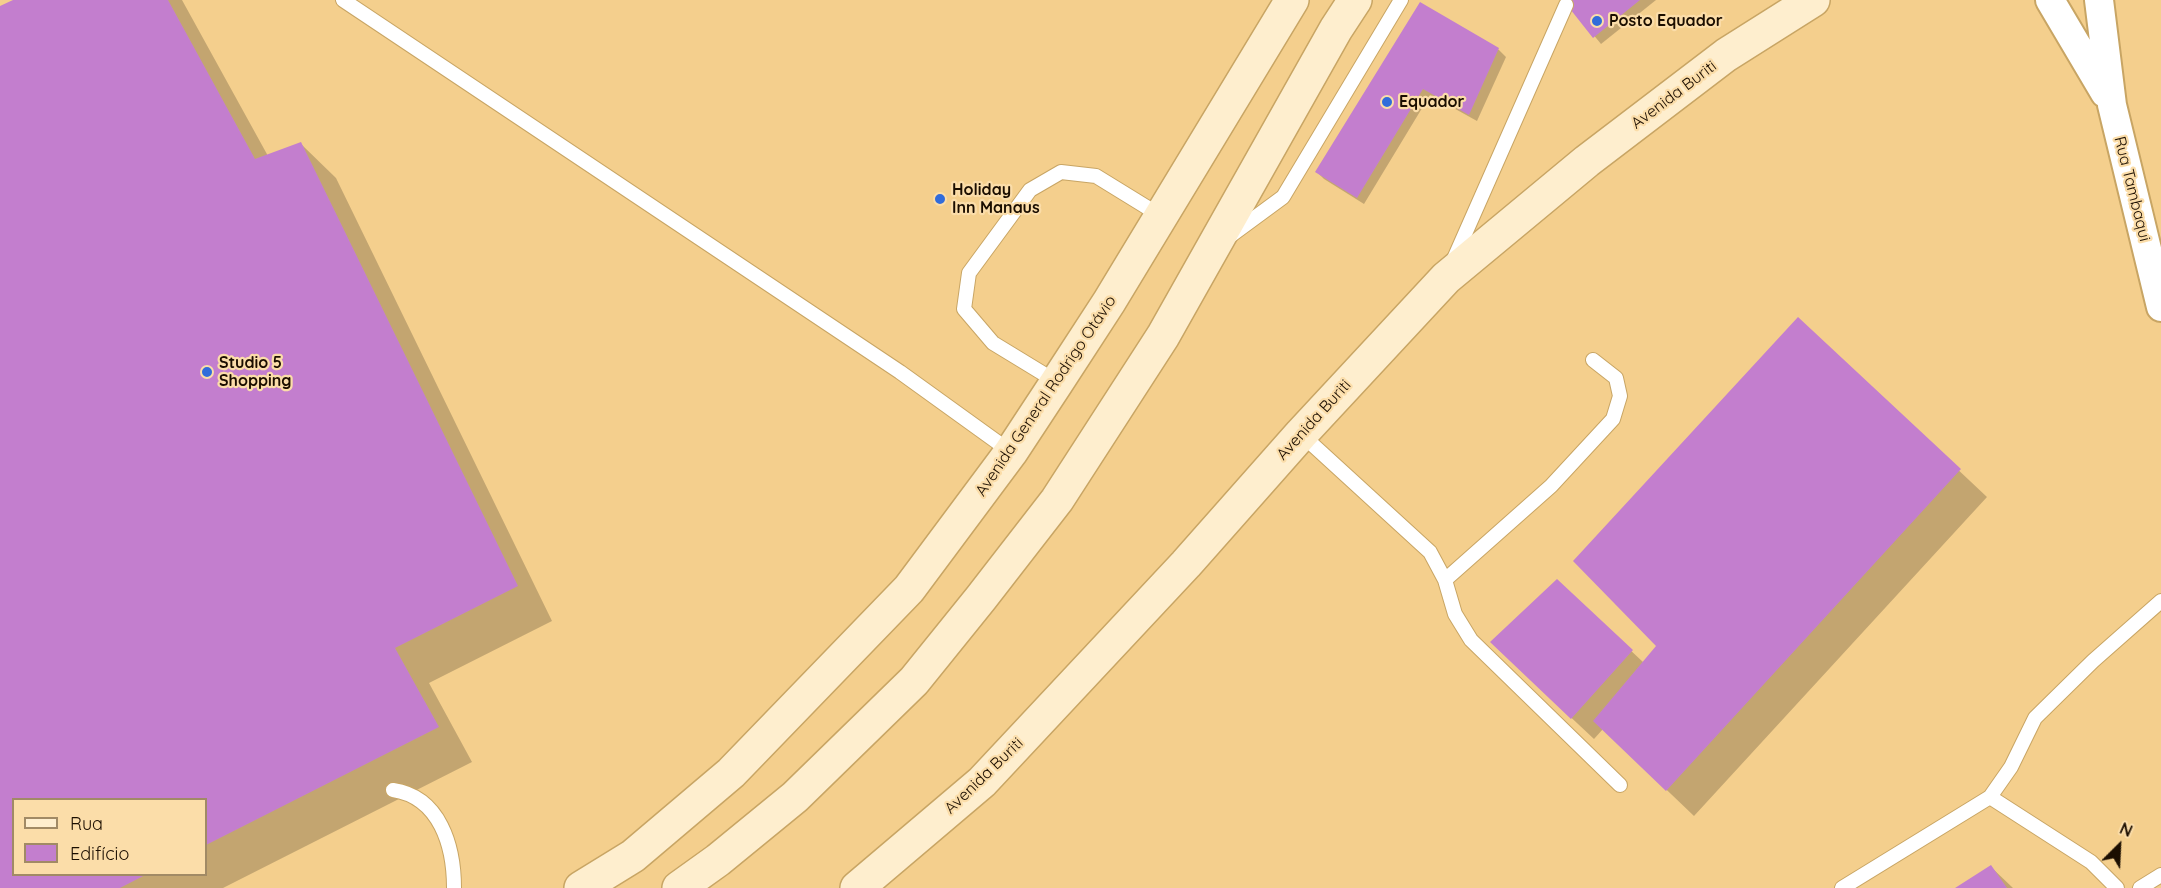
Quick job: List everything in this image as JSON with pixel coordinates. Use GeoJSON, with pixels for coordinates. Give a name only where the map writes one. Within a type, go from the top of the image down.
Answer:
{"type":"FeatureCollection","features":[{"type":"Feature","properties":{"kind":"main road","name":"Avenida General Rodrigo Otávio"},"geometry":{"type":"LineString","coordinates":[[581,888],[633,856],[731,773],[909,589],[1011,452],[1110,302],[1292,0]]}},
{"type":"Feature","properties":{"kind":"main road"},"geometry":{"type":"LineString","coordinates":[[679,888],[718,860],[795,797],[921,672],[1058,500],[1163,336],[1336,29],[1356,0]]}},
{"type":"Feature","properties":{"kind":"main road","name":"Avenida Buriti"},"geometry":{"type":"LineString","coordinates":[[857,888],[982,782],[1186,564],[1301,434],[1446,278],[1587,160],[1726,56],[1813,0]]}},
{"type":"Feature","properties":{"kind":"street","name":"Rua Tambaqui"},"geometry":{"type":"LineString","coordinates":[[2050,0],[2112,105]]}},
{"type":"Feature","properties":{"kind":"street","name":"Rua Tambaqui"},"geometry":{"type":"LineString","coordinates":[[2099,0],[2112,105],[2161,307]]}},
{"type":"Feature","properties":{"kind":"lane"},"geometry":{"type":"LineString","coordinates":[[343,0],[900,372],[1011,452]]}},
{"type":"Feature","properties":{"kind":"lane"},"geometry":{"type":"LineString","coordinates":[[1211,250],[1283,197],[1401,0]]}},
{"type":"Feature","properties":{"kind":"lane"},"geometry":{"type":"LineString","coordinates":[[1446,278],[1566,5]]}},
{"type":"Feature","properties":{"kind":"lane"},"geometry":{"type":"LineString","coordinates":[[1057,382],[993,343],[964,309],[969,273],[1030,190],[1061,172],[1096,176],[1161,216]]}},
{"type":"Feature","properties":{"kind":"lane"},"geometry":{"type":"LineString","coordinates":[[1445,580],[1551,486],[1613,419],[1620,396],[1616,378],[1593,360]]}},
{"type":"Feature","properties":{"kind":"lane"},"geometry":{"type":"LineString","coordinates":[[1301,434],[1430,552],[1445,580],[1455,614],[1471,640],[1620,784]]}},
{"type":"Feature","properties":{"kind":"lane"},"geometry":{"type":"LineString","coordinates":[[1842,888],[1990,797],[2011,766],[2035,718],[2093,661],[2161,601]]}},
{"type":"Feature","properties":{"kind":"lane"},"geometry":{"type":"LineString","coordinates":[[393,790],[408,793],[422,801],[436,818],[446,836],[451,853],[454,888]]}},
{"type":"Feature","properties":{"kind":"lane"},"geometry":{"type":"LineString","coordinates":[[1990,797],[2091,862],[2117,888]]}},
{"type":"Feature","properties":{"kind":"lane"},"geometry":{"type":"LineString","coordinates":[[2140,888],[2161,875]]}},
{"type":"Feature","properties":{"kind":"building","name":"Studio 5 Shopping"},"geometry":{"type":"Polygon","coordinates":[[[13,0],[168,0],[255,159],[301,142],[518,586],[395,648],[439,727],[207,844],[207,798],[12,798],[12,876],[143,876],[120,888],[0,888],[0,6],[13,0]]]}},
{"type":"Feature","properties":{"kind":"building","name":"Posto Equador"},"geometry":{"type":"Polygon","coordinates":[[[1563,0],[1640,0],[1593,38],[1563,0]]]}},
{"type":"Feature","properties":{"kind":"building","name":"Equador"},"geometry":{"type":"Polygon","coordinates":[[[1420,2],[1499,48],[1469,115],[1423,89],[1357,198],[1315,172],[1420,2]]]}},
{"type":"Feature","properties":{"kind":"building"},"geometry":{"type":"Polygon","coordinates":[[[1798,317],[1961,469],[1666,791],[1593,721],[1656,646],[1573,561],[1798,317]]]}},
{"type":"Feature","properties":{"kind":"building"},"geometry":{"type":"Polygon","coordinates":[[[1557,579],[1633,650],[1571,719],[1490,642],[1557,579]]]}},
{"type":"Feature","properties":{"kind":"building"},"geometry":{"type":"Polygon","coordinates":[[[1991,865],[2007,888],[1955,888],[1991,865]]]}},
{"type":"Feature","properties":{"kind":"place","name":"Posto Equador"},"geometry":{"type":"Point","coordinates":[1597,21]}},
{"type":"Feature","properties":{"kind":"place","name":"Equador"},"geometry":{"type":"Point","coordinates":[1387,102]}},
{"type":"Feature","properties":{"kind":"place","name":"Holiday Inn Manaus"},"geometry":{"type":"Point","coordinates":[940,199]}},
{"type":"Feature","properties":{"kind":"place","name":"Studio 5 Shopping"},"geometry":{"type":"Point","coordinates":[207,372]}}]}
